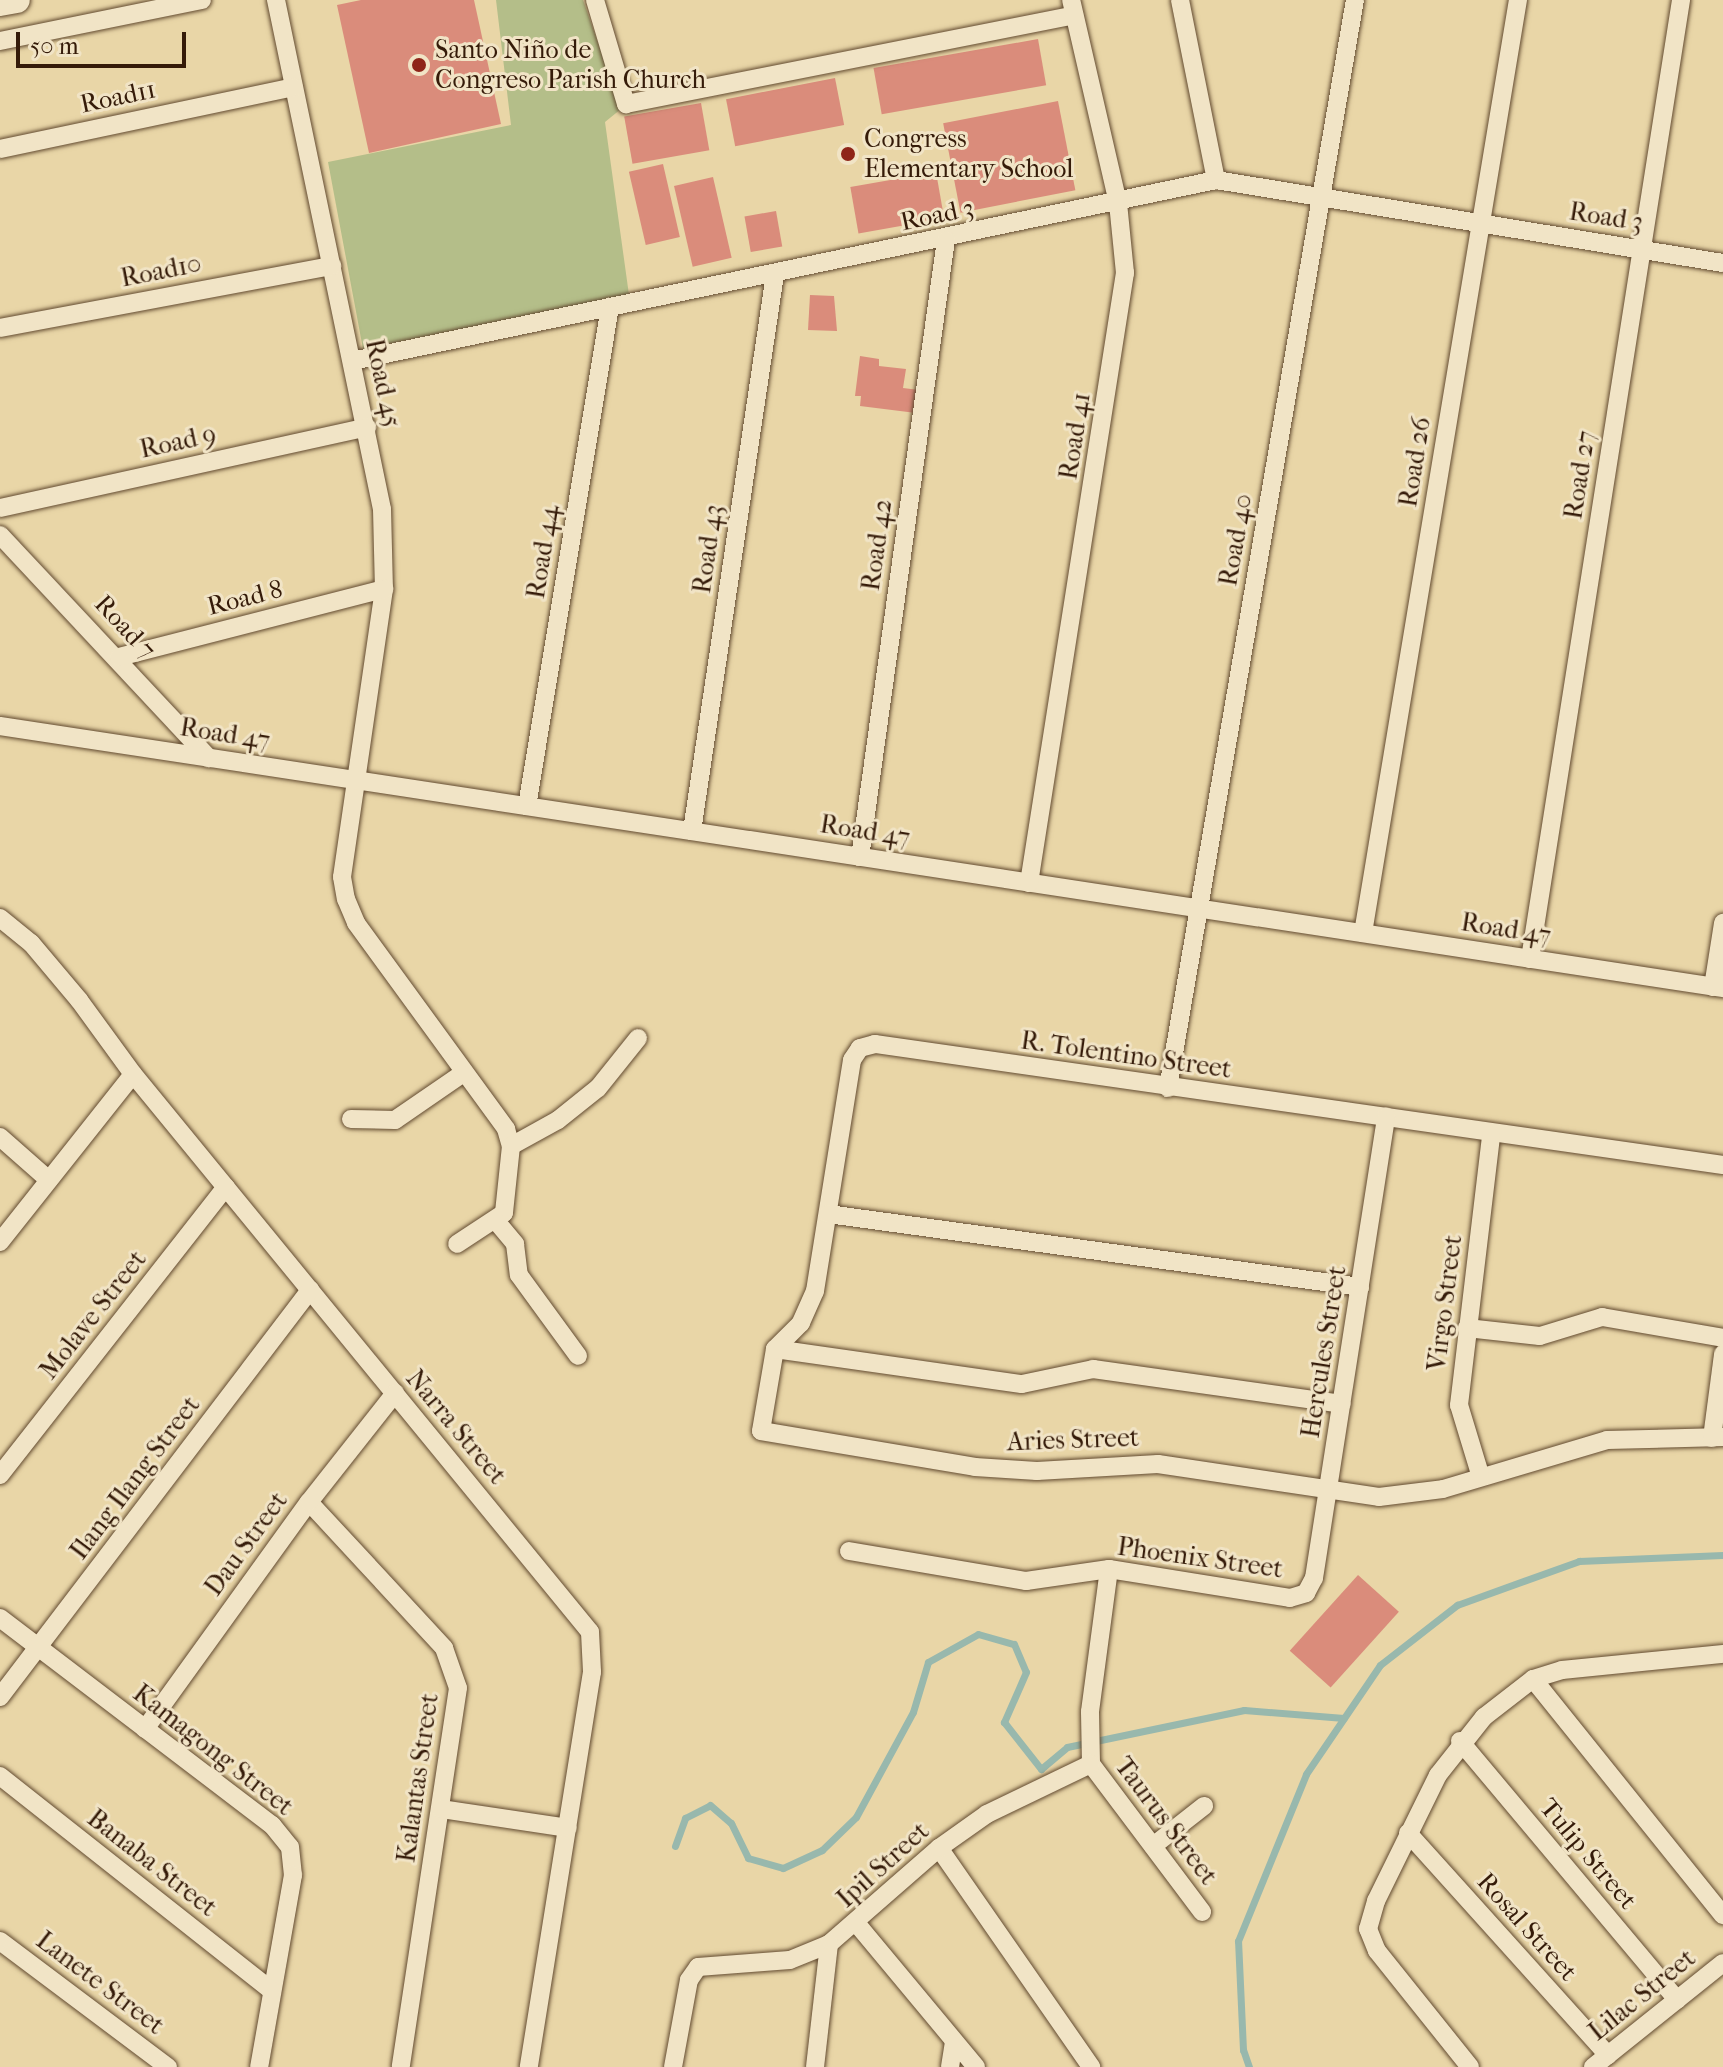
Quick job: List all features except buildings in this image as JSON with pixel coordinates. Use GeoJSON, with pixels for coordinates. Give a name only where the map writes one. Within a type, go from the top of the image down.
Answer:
{"type":"FeatureCollection","features":[{"type":"Feature","properties":{"kind":"main road"},"geometry":{"type":"LineString","coordinates":[[0,3],[17,0]]}},
{"type":"Feature","properties":{"kind":"street"},"geometry":{"type":"LineString","coordinates":[[0,41],[202,0]]}},
{"type":"Feature","properties":{"kind":"street","name":"Road 45"},"geometry":{"type":"LineString","coordinates":[[276,0],[382,509],[384,589],[342,877],[346,899],[356,923],[462,1074],[506,1129],[511,1146]]}},
{"type":"Feature","properties":{"kind":"street"},"geometry":{"type":"LineString","coordinates":[[595,0],[626,104],[1072,8]]}},
{"type":"Feature","properties":{"kind":"street"},"geometry":{"type":"LineString","coordinates":[[1180,0],[1216,180]]}},
{"type":"Feature","properties":{"kind":"street","name":"Road 40"},"geometry":{"type":"LineString","coordinates":[[1168,1088],[1355,0]]}},
{"type":"Feature","properties":{"kind":"street","name":"Road 26"},"geometry":{"type":"LineString","coordinates":[[1363,933],[1518,0]]}},
{"type":"Feature","properties":{"kind":"street","name":"Road 27"},"geometry":{"type":"LineString","coordinates":[[1530,959],[1681,0]]}},
{"type":"Feature","properties":{"kind":"street","name":"Road 41"},"geometry":{"type":"LineString","coordinates":[[1029,883],[1121,310],[1124,241],[1118,203],[1072,8]]}},
{"type":"Feature","properties":{"kind":"street","name":"Road11"},"geometry":{"type":"LineString","coordinates":[[0,149],[294,87]]}},
{"type":"Feature","properties":{"kind":"street","name":"Road 3"},"geometry":{"type":"LineString","coordinates":[[352,361],[946,240],[1216,180],[1723,263]]}},
{"type":"Feature","properties":{"kind":"street","name":"Road 42"},"geometry":{"type":"LineString","coordinates":[[860,857],[946,240]]}},
{"type":"Feature","properties":{"kind":"street","name":"Road10"},"geometry":{"type":"LineString","coordinates":[[0,328],[332,266]]}},
{"type":"Feature","properties":{"kind":"street","name":"Road 43"},"geometry":{"type":"LineString","coordinates":[[692,831],[775,274]]}},
{"type":"Feature","properties":{"kind":"street","name":"Road 44"},"geometry":{"type":"LineString","coordinates":[[527,806],[610,307]]}},
{"type":"Feature","properties":{"kind":"street","name":"Road 9"},"geometry":{"type":"LineString","coordinates":[[0,508],[367,427]]}},
{"type":"Feature","properties":{"kind":"street","name":"Road 7"},"geometry":{"type":"LineString","coordinates":[[0,535],[119,657],[209,758]]}},
{"type":"Feature","properties":{"kind":"street","name":"Road 8"},"geometry":{"type":"LineString","coordinates":[[119,657],[384,589]]}},
{"type":"Feature","properties":{"kind":"street","name":"Road 47"},"geometry":{"type":"LineString","coordinates":[[0,726],[1718,987]]}},
{"type":"Feature","properties":{"kind":"street","name":"Narra Street"},"geometry":{"type":"LineString","coordinates":[[0,918],[41,954],[133,1074],[590,1632],[592,1672],[529,2067]]}},
{"type":"Feature","properties":{"kind":"street"},"geometry":{"type":"LineString","coordinates":[[1718,987],[1723,923]]}},
{"type":"Feature","properties":{"kind":"street"},"geometry":{"type":"LineString","coordinates":[[457,1244],[504,1213],[511,1146],[558,1120],[598,1088],[638,1038]]}},
{"type":"Feature","properties":{"kind":"street","name":"R. Tolentino Street"},"geometry":{"type":"LineString","coordinates":[[828,1214],[852,1060],[860,1048],[875,1044],[1386,1117]]}},
{"type":"Feature","properties":{"kind":"street"},"geometry":{"type":"LineString","coordinates":[[0,1242],[133,1074]]}},
{"type":"Feature","properties":{"kind":"street"},"geometry":{"type":"LineString","coordinates":[[351,1119],[395,1120],[462,1074]]}},
{"type":"Feature","properties":{"kind":"street"},"geometry":{"type":"LineString","coordinates":[[1386,1117],[1491,1135],[1723,1165]]}},
{"type":"Feature","properties":{"kind":"street","name":"Hercules Street"},"geometry":{"type":"LineString","coordinates":[[1306,1593],[1314,1578],[1329,1490],[1386,1117]]}},
{"type":"Feature","properties":{"kind":"street","name":"Virgo Street"},"geometry":{"type":"LineString","coordinates":[[1480,1474],[1459,1405],[1491,1135]]}},
{"type":"Feature","properties":{"kind":"street"},"geometry":{"type":"LineString","coordinates":[[0,1137],[49,1180]]}},
{"type":"Feature","properties":{"kind":"street","name":"Molave Street"},"geometry":{"type":"LineString","coordinates":[[0,1475],[226,1187]]}},
{"type":"Feature","properties":{"kind":"street"},"geometry":{"type":"LineString","coordinates":[[775,1349],[801,1323],[815,1291],[828,1214],[1360,1287]]}},
{"type":"Feature","properties":{"kind":"street"},"geometry":{"type":"LineString","coordinates":[[496,1221],[515,1244],[519,1275],[578,1356]]}},
{"type":"Feature","properties":{"kind":"street","name":"Ilang Ilang Street"},"geometry":{"type":"LineString","coordinates":[[0,1697],[310,1290]]}},
{"type":"Feature","properties":{"kind":"street"},"geometry":{"type":"LineString","coordinates":[[1467,1328],[1540,1336],[1602,1317],[1723,1338]]}},
{"type":"Feature","properties":{"kind":"street"},"geometry":{"type":"LineString","coordinates":[[775,1349],[1022,1384],[1093,1369],[1342,1404]]}},
{"type":"Feature","properties":{"kind":"street","name":"Aries Street"},"geometry":{"type":"LineString","coordinates":[[775,1349],[761,1431],[990,1468],[1158,1464],[1329,1490],[1411,1496],[1607,1440],[1717,1437]]}},
{"type":"Feature","properties":{"kind":"street"},"geometry":{"type":"LineString","coordinates":[[1717,1437],[1723,1354]]}},
{"type":"Feature","properties":{"kind":"street","name":"Dau Street"},"geometry":{"type":"LineString","coordinates":[[145,1729],[309,1502],[395,1393]]}},
{"type":"Feature","properties":{"kind":"street","name":"Kalantas Street"},"geometry":{"type":"LineString","coordinates":[[309,1502],[444,1648],[454,1667],[458,1688],[401,2067]]}},
{"type":"Feature","properties":{"kind":"street","name":"Phoenix Street"},"geometry":{"type":"LineString","coordinates":[[849,1551],[1026,1581],[1109,1569],[1290,1598],[1306,1593]]}},
{"type":"Feature","properties":{"kind":"street","name":"Taurus Street"},"geometry":{"type":"LineString","coordinates":[[1109,1569],[1090,1712],[1091,1764],[1202,1912]]}},
{"type":"Feature","properties":{"kind":"street","name":"Kamagong Street"},"geometry":{"type":"LineString","coordinates":[[0,1618],[272,1825],[290,1847],[293,1875],[259,2067]]}},
{"type":"Feature","properties":{"kind":"street"},"geometry":{"type":"LineString","coordinates":[[1470,2067],[1377,1951],[1368,1929],[1408,1833],[1460,1741],[1511,1692],[1533,1679],[1562,1670],[1723,1654]]}},
{"type":"Feature","properties":{"kind":"street"},"geometry":{"type":"LineString","coordinates":[[1533,1679],[1723,1915]]}},
{"type":"Feature","properties":{"kind":"street","name":"Tulip Street"},"geometry":{"type":"LineString","coordinates":[[1460,1741],[1677,2000]]}},
{"type":"Feature","properties":{"kind":"street","name":"Ipil Street"},"geometry":{"type":"LineString","coordinates":[[673,2067],[689,1980],[698,1967],[790,1960],[829,1944],[857,1924],[939,1848],[1020,1794],[1091,1764]]}},
{"type":"Feature","properties":{"kind":"street","name":"Banaba Street"},"geometry":{"type":"LineString","coordinates":[[0,1776],[271,1990]]}},
{"type":"Feature","properties":{"kind":"street"},"geometry":{"type":"LineString","coordinates":[[1153,1846],[1204,1806]]}},
{"type":"Feature","properties":{"kind":"street"},"geometry":{"type":"LineString","coordinates":[[441,1809],[568,1828]]}},
{"type":"Feature","properties":{"kind":"street","name":"Rosal Street"},"geometry":{"type":"LineString","coordinates":[[1408,1833],[1600,2061]]}},
{"type":"Feature","properties":{"kind":"street"},"geometry":{"type":"LineString","coordinates":[[939,1848],[1091,2067]]}},
{"type":"Feature","properties":{"kind":"street"},"geometry":{"type":"LineString","coordinates":[[857,1924],[976,2067]]}},
{"type":"Feature","properties":{"kind":"street","name":"Lanete Street"},"geometry":{"type":"LineString","coordinates":[[0,1941],[168,2067]]}},
{"type":"Feature","properties":{"kind":"street"},"geometry":{"type":"LineString","coordinates":[[815,2067],[829,1944]]}},
{"type":"Feature","properties":{"kind":"street","name":"Lilac Street"},"geometry":{"type":"LineString","coordinates":[[1600,2061],[1723,1963]]}},
{"type":"Feature","properties":{"kind":"street"},"geometry":{"type":"LineString","coordinates":[[950,2067],[954,2042]]}},
{"type":"Feature","properties":{"kind":"green space"},"geometry":{"type":"Polygon","coordinates":[[[496,0],[583,0],[621,109],[605,122],[629,295],[363,349],[328,162],[511,125],[496,0]]]}},
{"type":"Feature","properties":{"kind":"waterway"},"geometry":{"type":"LineString","coordinates":[[1249,2067],[1243,2050],[1238,1941],[1306,1774],[1380,1665],[1457,1605],[1579,1561],[1723,1555]]}},
{"type":"Feature","properties":{"kind":"waterway"},"geometry":{"type":"LineString","coordinates":[[675,1846],[685,1818],[710,1805],[731,1823],[748,1858],[783,1868],[822,1850],[856,1817],[913,1712],[928,1662],[978,1634],[1014,1644],[1026,1672],[1004,1722],[1041,1769],[1067,1747],[1244,1710],[1344,1718]]}},
{"type":"Feature","properties":{"kind":"place","name":"Santo Niño de Congreso Parish Church"},"geometry":{"type":"Point","coordinates":[419,65]}},
{"type":"Feature","properties":{"kind":"place","name":"Congress Elementary School"},"geometry":{"type":"Point","coordinates":[848,154]}}]}
